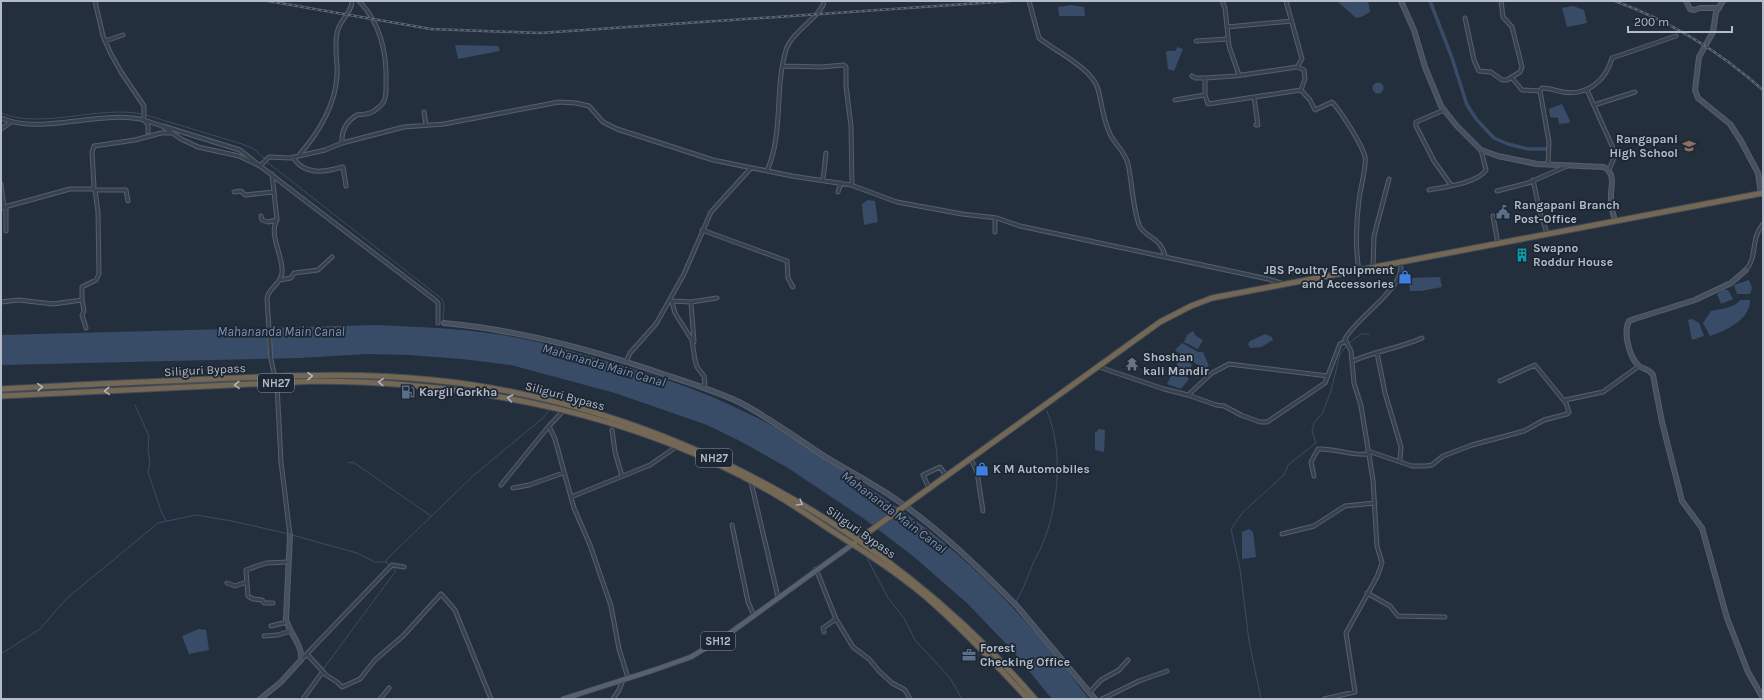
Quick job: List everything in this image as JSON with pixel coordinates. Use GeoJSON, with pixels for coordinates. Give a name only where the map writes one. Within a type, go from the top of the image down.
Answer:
{"type":"FeatureCollection","features":[{"type":"Feature","properties":{"kind":"highway"},"geometry":{"type":"LineString","coordinates":[[853,544],[903,506],[971,459],[1160,322],[1191,306],[1212,298],[1762,193]]}},
{"type":"Feature","properties":{"kind":"highway","name":"Siliguri Bypass"},"geometry":{"type":"LineString","coordinates":[[1,389],[276,376],[350,375],[433,380],[503,390],[548,400],[560,408],[624,423],[707,455],[797,501],[858,540],[929,594],[1006,666],[1034,699]]}},
{"type":"Feature","properties":{"kind":"highway","name":"NH27"},"geometry":{"type":"LineString","coordinates":[[1,396],[276,383],[351,381],[406,384],[476,392],[548,407],[560,408],[618,426],[676,447],[779,496],[901,577],[948,617],[980,647],[1028,699]]}},
{"type":"Feature","properties":{"kind":"main road","name":"SH12"},"geometry":{"type":"LineString","coordinates":[[563,699],[690,656],[730,633],[816,569],[853,544]]}},
{"type":"Feature","properties":{"kind":"street"},"geometry":{"type":"LineString","coordinates":[[95,1],[105,41],[121,72],[136,91],[145,109],[144,118],[148,127],[148,132]]}},
{"type":"Feature","properties":{"kind":"street"},"geometry":{"type":"LineString","coordinates":[[299,155],[316,135],[335,93],[337,74],[337,32],[341,20],[351,8],[352,1]]}},
{"type":"Feature","properties":{"kind":"street"},"geometry":{"type":"LineString","coordinates":[[342,143],[341,136],[348,122],[358,114],[371,113],[384,101],[386,94],[386,54],[368,11],[359,1]]}},
{"type":"Feature","properties":{"kind":"street"},"geometry":{"type":"LineString","coordinates":[[767,170],[778,129],[783,66],[786,49],[798,31],[816,15],[825,1]]}},
{"type":"Feature","properties":{"kind":"street"},"geometry":{"type":"LineString","coordinates":[[1029,1],[1039,38],[1060,50],[1069,60],[1092,78],[1098,88],[1101,107],[1111,136],[1122,150],[1128,163],[1140,226],[1155,238],[1165,256]]}},
{"type":"Feature","properties":{"kind":"street"},"geometry":{"type":"LineString","coordinates":[[1222,1],[1225,8],[1228,39],[1239,75]]}},
{"type":"Feature","properties":{"kind":"street"},"geometry":{"type":"LineString","coordinates":[[1286,1],[1302,59],[1297,67]]}},
{"type":"Feature","properties":{"kind":"street"},"geometry":{"type":"LineString","coordinates":[[1401,1],[1414,30],[1437,99],[1444,110],[1482,150],[1498,156],[1537,164],[1604,167],[1609,170],[1612,175],[1613,187],[1610,197],[1615,221]]}},
{"type":"Feature","properties":{"kind":"street"},"geometry":{"type":"LineString","coordinates":[[1465,18],[1474,60],[1479,71],[1491,72],[1502,80],[1512,78],[1520,72],[1522,67],[1512,27],[1503,17],[1501,1]]}},
{"type":"Feature","properties":{"kind":"street"},"geometry":{"type":"LineString","coordinates":[[1686,1],[1692,10],[1718,8]]}},
{"type":"Feature","properties":{"kind":"street"},"geometry":{"type":"LineString","coordinates":[[1723,1],[1718,8],[1713,32],[1699,57],[1695,90],[1698,98],[1730,124],[1758,173],[1762,193]]}},
{"type":"Feature","properties":{"kind":"street"},"geometry":{"type":"LineString","coordinates":[[1227,26],[1292,21]]}},
{"type":"Feature","properties":{"kind":"street"},"geometry":{"type":"LineString","coordinates":[[105,41],[123,35]]}},
{"type":"Feature","properties":{"kind":"street"},"geometry":{"type":"LineString","coordinates":[[1512,78],[1522,90],[1540,91],[1542,88],[1546,88],[1570,93],[1587,90],[1608,72],[1612,58],[1676,36]]}},
{"type":"Feature","properties":{"kind":"street"},"geometry":{"type":"LineString","coordinates":[[1196,41],[1228,39]]}},
{"type":"Feature","properties":{"kind":"street"},"geometry":{"type":"LineString","coordinates":[[783,66],[820,67],[844,64],[846,67],[846,86],[851,126],[852,185]]}},
{"type":"Feature","properties":{"kind":"street"},"geometry":{"type":"LineString","coordinates":[[1192,76],[1195,78],[1205,78],[1297,67],[1304,70],[1301,90]]}},
{"type":"Feature","properties":{"kind":"street"},"geometry":{"type":"LineString","coordinates":[[1205,78],[1208,104],[1301,90]]}},
{"type":"Feature","properties":{"kind":"street"},"geometry":{"type":"LineString","coordinates":[[1301,90],[1310,100],[1315,110],[1332,102],[1344,117],[1364,154],[1365,162],[1358,203],[1357,229],[1359,271]]}},
{"type":"Feature","properties":{"kind":"street"},"geometry":{"type":"LineString","coordinates":[[1587,90],[1599,120],[1607,131],[1613,148],[1614,158],[1609,170]]}},
{"type":"Feature","properties":{"kind":"street"},"geometry":{"type":"LineString","coordinates":[[1540,91],[1549,142],[1548,164]]}},
{"type":"Feature","properties":{"kind":"street"},"geometry":{"type":"LineString","coordinates":[[1594,105],[1635,92]]}},
{"type":"Feature","properties":{"kind":"street"},"geometry":{"type":"LineString","coordinates":[[1175,100],[1206,95]]}},
{"type":"Feature","properties":{"kind":"street"},"geometry":{"type":"LineString","coordinates":[[1254,98],[1258,125],[1256,125]]}},
{"type":"Feature","properties":{"kind":"street"},"geometry":{"type":"LineString","coordinates":[[261,165],[268,157],[293,157],[326,150],[342,143],[404,127],[465,121],[551,103],[576,102],[590,106],[603,122],[617,129],[713,160],[852,185],[897,202],[962,214],[995,218],[1020,226],[1165,256],[1277,281],[1286,285]]}},
{"type":"Feature","properties":{"kind":"street"},"geometry":{"type":"LineString","coordinates":[[1444,110],[1416,122],[1416,126],[1434,161],[1451,185]]}},
{"type":"Feature","properties":{"kind":"street"},"geometry":{"type":"LineString","coordinates":[[424,112],[426,125]]}},
{"type":"Feature","properties":{"kind":"street"},"geometry":{"type":"LineString","coordinates":[[1,118],[19,124],[39,124],[126,116],[144,118],[162,126],[240,150],[435,300],[438,303],[438,322]]}},
{"type":"Feature","properties":{"kind":"street"},"geometry":{"type":"LineString","coordinates":[[1,129],[11,122]]}},
{"type":"Feature","properties":{"kind":"street"},"geometry":{"type":"LineString","coordinates":[[162,126],[198,147],[239,156],[261,165]]}},
{"type":"Feature","properties":{"kind":"street"},"geometry":{"type":"LineString","coordinates":[[86,328],[82,315],[84,311],[82,287],[96,280],[99,274],[98,212],[94,189],[92,152],[94,146],[135,140],[170,132]]}},
{"type":"Feature","properties":{"kind":"street"},"geometry":{"type":"LineString","coordinates":[[1429,190],[1473,180],[1484,173],[1486,170],[1482,150]]}},
{"type":"Feature","properties":{"kind":"street"},"geometry":{"type":"LineString","coordinates":[[823,180],[826,153]]}},
{"type":"Feature","properties":{"kind":"street"},"geometry":{"type":"LineString","coordinates":[[293,157],[297,164],[311,171],[323,172],[343,167],[346,186]]}},
{"type":"Feature","properties":{"kind":"street"},"geometry":{"type":"LineString","coordinates":[[1497,191],[1533,180],[1568,166]]}},
{"type":"Feature","properties":{"kind":"street"},"geometry":{"type":"LineString","coordinates":[[626,362],[630,353],[656,324],[684,274],[711,212],[751,168]]}},
{"type":"Feature","properties":{"kind":"street"},"geometry":{"type":"LineString","coordinates":[[272,174],[277,220],[275,233],[282,267],[280,280],[267,294],[271,360],[276,376],[281,462],[290,534],[286,622],[300,650],[301,660]]}},
{"type":"Feature","properties":{"kind":"street"},"geometry":{"type":"LineString","coordinates":[[1373,268],[1374,236],[1389,179]]}},
{"type":"Feature","properties":{"kind":"street"},"geometry":{"type":"LineString","coordinates":[[1533,180],[1540,212],[1547,233]]}},
{"type":"Feature","properties":{"kind":"street"},"geometry":{"type":"LineString","coordinates":[[838,192],[841,183]]}},
{"type":"Feature","properties":{"kind":"street"},"geometry":{"type":"LineString","coordinates":[[1,184],[6,231]]}},
{"type":"Feature","properties":{"kind":"street"},"geometry":{"type":"LineString","coordinates":[[4,208],[70,189],[126,190],[128,201]]}},
{"type":"Feature","properties":{"kind":"street"},"geometry":{"type":"LineString","coordinates":[[234,192],[241,191],[245,195],[274,192]]}},
{"type":"Feature","properties":{"kind":"street"},"geometry":{"type":"LineString","coordinates":[[261,216],[262,220],[268,222],[277,220]]}},
{"type":"Feature","properties":{"kind":"street"},"geometry":{"type":"LineString","coordinates":[[1494,216],[1498,244]]}},
{"type":"Feature","properties":{"kind":"street"},"geometry":{"type":"LineString","coordinates":[[995,218],[995,232]]}},
{"type":"Feature","properties":{"kind":"street"},"geometry":{"type":"LineString","coordinates":[[1763,224],[1757,231],[1751,264],[1731,283],[1695,300],[1629,322],[1626,329],[1627,338],[1632,353],[1639,366],[1649,369],[1653,375],[1662,422],[1682,501],[1702,528],[1720,598],[1748,672],[1763,698]]}},
{"type":"Feature","properties":{"kind":"street"},"geometry":{"type":"LineString","coordinates":[[702,230],[787,261],[788,278],[793,287]]}},
{"type":"Feature","properties":{"kind":"street"},"geometry":{"type":"LineString","coordinates":[[280,280],[291,278],[294,273],[318,270],[332,257]]}},
{"type":"Feature","properties":{"kind":"street"},"geometry":{"type":"LineString","coordinates":[[1324,699],[1355,692],[1346,633],[1382,565],[1377,546],[1373,480],[1361,406],[1354,383],[1353,360],[1351,351],[1346,341],[1348,333],[1364,315],[1395,286],[1401,272],[1400,263]]}},
{"type":"Feature","properties":{"kind":"street"},"geometry":{"type":"LineString","coordinates":[[670,297],[675,313],[692,340],[693,352],[697,367],[704,376],[705,384],[701,387]]}},
{"type":"Feature","properties":{"kind":"street"},"geometry":{"type":"LineString","coordinates":[[672,302],[691,302],[717,298]]}},
{"type":"Feature","properties":{"kind":"street"},"geometry":{"type":"LineString","coordinates":[[1,302],[19,300],[52,304],[82,300]]}},
{"type":"Feature","properties":{"kind":"street"},"geometry":{"type":"LineString","coordinates":[[691,302],[695,351],[693,352]]}},
{"type":"Feature","properties":{"kind":"street"},"geometry":{"type":"LineString","coordinates":[[444,323],[489,328],[578,347],[701,387],[739,403],[772,420],[903,506],[962,552],[1015,604],[1095,699]]}},
{"type":"Feature","properties":{"kind":"street"},"geometry":{"type":"LineString","coordinates":[[1353,360],[1366,355],[1411,344],[1422,338]]}},
{"type":"Feature","properties":{"kind":"street"},"geometry":{"type":"LineString","coordinates":[[1099,367],[1164,390],[1188,394],[1216,405],[1224,406],[1260,422],[1267,422],[1325,383],[1340,344],[1346,341]]}},
{"type":"Feature","properties":{"kind":"street"},"geometry":{"type":"LineString","coordinates":[[1377,353],[1401,448],[1400,460]]}},
{"type":"Feature","properties":{"kind":"street"},"geometry":{"type":"LineString","coordinates":[[1188,394],[1212,373],[1229,364],[1256,369],[1328,376]]}},
{"type":"Feature","properties":{"kind":"street"},"geometry":{"type":"LineString","coordinates":[[1314,476],[1311,462],[1318,449],[1330,449],[1358,455],[1368,452],[1400,460],[1417,467],[1432,465],[1443,456],[1524,431],[1544,420],[1567,414],[1568,412],[1565,403],[1535,365],[1500,382]]}},
{"type":"Feature","properties":{"kind":"street"},"geometry":{"type":"LineString","coordinates":[[1565,403],[1565,400],[1569,398],[1603,392],[1639,366]]}},
{"type":"Feature","properties":{"kind":"street"},"geometry":{"type":"LineString","coordinates":[[501,485],[549,426],[560,408]]}},
{"type":"Feature","properties":{"kind":"street"},"geometry":{"type":"LineString","coordinates":[[549,426],[555,439],[563,473],[571,497],[590,545],[611,606],[619,648],[628,678]]}},
{"type":"Feature","properties":{"kind":"street"},"geometry":{"type":"LineString","coordinates":[[612,430],[615,452],[622,476]]}},
{"type":"Feature","properties":{"kind":"street"},"geometry":{"type":"LineString","coordinates":[[571,497],[650,465],[676,447]]}},
{"type":"Feature","properties":{"kind":"street"},"geometry":{"type":"LineString","coordinates":[[971,459],[977,472],[983,511]]}},
{"type":"Feature","properties":{"kind":"street"},"geometry":{"type":"LineString","coordinates":[[929,488],[923,475],[940,467],[946,476]]}},
{"type":"Feature","properties":{"kind":"street"},"geometry":{"type":"LineString","coordinates":[[513,488],[529,485],[563,473]]}},
{"type":"Feature","properties":{"kind":"street"},"geometry":{"type":"LineString","coordinates":[[752,482],[778,597]]}},
{"type":"Feature","properties":{"kind":"street"},"geometry":{"type":"LineString","coordinates":[[1282,534],[1314,526],[1345,506],[1375,503]]}},
{"type":"Feature","properties":{"kind":"street"},"geometry":{"type":"LineString","coordinates":[[732,525],[748,602],[754,616]]}},
{"type":"Feature","properties":{"kind":"street"},"geometry":{"type":"LineString","coordinates":[[273,603],[264,603],[262,600],[250,598],[248,596],[246,570],[247,568],[266,564],[288,562]]}},
{"type":"Feature","properties":{"kind":"street"},"geometry":{"type":"LineString","coordinates":[[260,699],[281,682],[391,567],[404,567]]}},
{"type":"Feature","properties":{"kind":"street"},"geometry":{"type":"LineString","coordinates":[[816,569],[836,619],[853,647],[861,655],[869,659],[879,671],[892,682],[905,690],[910,699]]}},
{"type":"Feature","properties":{"kind":"street"},"geometry":{"type":"LineString","coordinates":[[227,583],[235,586],[247,582]]}},
{"type":"Feature","properties":{"kind":"street"},"geometry":{"type":"LineString","coordinates":[[1367,593],[1390,606],[1398,616],[1445,617]]}},
{"type":"Feature","properties":{"kind":"street"},"geometry":{"type":"LineString","coordinates":[[307,654],[324,673],[342,687],[360,679],[375,660],[403,636],[442,594],[455,610],[491,699]]}},
{"type":"Feature","properties":{"kind":"street"},"geometry":{"type":"LineString","coordinates":[[824,632],[823,628],[836,619]]}},
{"type":"Feature","properties":{"kind":"street"},"geometry":{"type":"LineString","coordinates":[[271,626],[286,622]]}},
{"type":"Feature","properties":{"kind":"street"},"geometry":{"type":"LineString","coordinates":[[264,636],[278,635],[290,631]]}},
{"type":"Feature","properties":{"kind":"street"},"geometry":{"type":"LineString","coordinates":[[1090,692],[1100,680],[1119,670],[1128,660]]}},
{"type":"Feature","properties":{"kind":"street"},"geometry":{"type":"LineString","coordinates":[[1102,699],[1139,681],[1167,671]]}},
{"type":"Feature","properties":{"kind":"street"},"geometry":{"type":"LineString","coordinates":[[303,699],[321,674],[324,673]]}},
{"type":"Feature","properties":{"kind":"street"},"geometry":{"type":"LineString","coordinates":[[612,699],[619,690],[622,680]]}},
{"type":"Feature","properties":{"kind":"street"},"geometry":{"type":"LineString","coordinates":[[380,699],[389,688]]}},
{"type":"Feature","properties":{"kind":"water"},"geometry":{"type":"Polygon","coordinates":[[[1337,1],[1368,1],[1370,12],[1356,18],[1337,1]]]}},
{"type":"Feature","properties":{"kind":"water"},"geometry":{"type":"Polygon","coordinates":[[[1071,5],[1084,7],[1085,16],[1059,16],[1058,7],[1071,5]]]}},
{"type":"Feature","properties":{"kind":"water"},"geometry":{"type":"Polygon","coordinates":[[[1573,6],[1584,10],[1587,23],[1567,27],[1562,8],[1573,6]]]}},
{"type":"Feature","properties":{"kind":"water"},"geometry":{"type":"Polygon","coordinates":[[[455,45],[498,46],[500,51],[458,59],[455,45]]]}},
{"type":"Feature","properties":{"kind":"water"},"geometry":{"type":"Polygon","coordinates":[[[1178,47],[1183,49],[1174,71],[1168,69],[1166,53],[1167,51],[1175,51],[1178,47]]]}},
{"type":"Feature","properties":{"kind":"water"},"geometry":{"type":"Polygon","coordinates":[[[1376,83],[1380,83],[1382,84],[1382,92],[1376,93],[1373,90],[1373,86],[1376,83]]]}},
{"type":"Feature","properties":{"kind":"water"},"geometry":{"type":"Polygon","coordinates":[[[1562,104],[1570,121],[1569,123],[1559,124],[1558,118],[1550,117],[1549,109],[1562,104]]]}},
{"type":"Feature","properties":{"kind":"water"},"geometry":{"type":"Polygon","coordinates":[[[868,200],[875,201],[878,222],[864,225],[862,204],[868,200]]]}},
{"type":"Feature","properties":{"kind":"water"},"geometry":{"type":"Polygon","coordinates":[[[1440,277],[1442,287],[1421,291],[1410,291],[1409,278],[1440,277]]]}},
{"type":"Feature","properties":{"kind":"water"},"geometry":{"type":"Polygon","coordinates":[[[1749,280],[1752,288],[1750,294],[1737,294],[1734,285],[1749,280]]]}},
{"type":"Feature","properties":{"kind":"water"},"geometry":{"type":"Polygon","coordinates":[[[1723,290],[1728,290],[1733,299],[1721,304],[1717,294],[1723,290]]]}},
{"type":"Feature","properties":{"kind":"water"},"geometry":{"type":"Polygon","coordinates":[[[1740,300],[1750,300],[1749,307],[1742,318],[1723,331],[1710,336],[1703,323],[1711,311],[1735,305],[1740,300]]]}},
{"type":"Feature","properties":{"kind":"water"},"geometry":{"type":"Polygon","coordinates":[[[1692,319],[1699,323],[1704,336],[1692,340],[1688,320],[1692,319]]]}},
{"type":"Feature","properties":{"kind":"water","name":"Mahananda Main Canal"},"geometry":{"type":"Polygon","coordinates":[[[378,325],[466,330],[542,343],[629,368],[690,388],[763,421],[806,446],[872,490],[910,516],[946,544],[993,587],[1027,623],[1089,699],[1052,699],[1012,650],[968,604],[913,556],[863,518],[788,468],[740,441],[707,425],[615,393],[511,365],[409,355],[367,354],[299,358],[1,365],[1,335],[378,325]]]}},
{"type":"Feature","properties":{"kind":"water"},"geometry":{"type":"Polygon","coordinates":[[[1193,331],[1196,336],[1203,340],[1198,349],[1184,342],[1187,335],[1193,331]]]}},
{"type":"Feature","properties":{"kind":"water"},"geometry":{"type":"Polygon","coordinates":[[[1265,334],[1272,337],[1273,340],[1261,347],[1250,348],[1248,344],[1250,341],[1265,334]]]}},
{"type":"Feature","properties":{"kind":"water"},"geometry":{"type":"Polygon","coordinates":[[[1182,343],[1198,352],[1203,352],[1209,366],[1204,369],[1175,350],[1182,343]]]}},
{"type":"Feature","properties":{"kind":"water"},"geometry":{"type":"Polygon","coordinates":[[[1180,358],[1188,361],[1192,365],[1186,376],[1189,379],[1181,389],[1167,384],[1180,358]]]}},
{"type":"Feature","properties":{"kind":"water"},"geometry":{"type":"Polygon","coordinates":[[[1099,429],[1105,430],[1104,452],[1095,450],[1095,433],[1099,429]]]}},
{"type":"Feature","properties":{"kind":"water"},"geometry":{"type":"Polygon","coordinates":[[[1249,529],[1253,532],[1256,557],[1242,559],[1242,532],[1249,529]]]}},
{"type":"Feature","properties":{"kind":"water"},"geometry":{"type":"Polygon","coordinates":[[[199,629],[206,630],[209,650],[189,654],[182,636],[199,629]]]}},
{"type":"Feature","properties":{"kind":"waterway"},"geometry":{"type":"LineString","coordinates":[[1430,1],[1452,58],[1467,105],[1477,120],[1494,138],[1508,144],[1528,149],[1549,149]]}},
{"type":"Feature","properties":{"kind":"waterway"},"geometry":{"type":"LineString","coordinates":[[1,113],[17,118],[34,119],[107,112],[142,114]]}},
{"type":"Feature","properties":{"kind":"waterway"},"geometry":{"type":"LineString","coordinates":[[146,115],[242,144],[254,149],[265,159]]}},
{"type":"Feature","properties":{"kind":"waterway"},"geometry":{"type":"LineString","coordinates":[[267,162],[442,299],[444,305],[443,321]]}},
{"type":"Feature","properties":{"kind":"waterway"},"geometry":{"type":"LineString","coordinates":[[1349,343],[1361,334],[1369,334]]}},
{"type":"Feature","properties":{"kind":"waterway"},"geometry":{"type":"LineString","coordinates":[[1261,699],[1249,641],[1240,569],[1231,529],[1243,512],[1284,475],[1288,465],[1316,443],[1312,431],[1314,423],[1323,412],[1331,391],[1340,354],[1347,345]]}},
{"type":"Feature","properties":{"kind":"waterway"},"geometry":{"type":"LineString","coordinates":[[553,401],[556,392]]}},
{"type":"Feature","properties":{"kind":"waterway"},"geometry":{"type":"LineString","coordinates":[[135,405],[149,436],[148,450],[150,463],[148,472],[161,511],[166,521]]}},
{"type":"Feature","properties":{"kind":"waterway"},"geometry":{"type":"LineString","coordinates":[[301,699],[395,572],[395,569],[386,562],[387,559],[474,475],[543,418],[550,409]]}},
{"type":"Feature","properties":{"kind":"waterway"},"geometry":{"type":"LineString","coordinates":[[1012,608],[1044,541],[1050,523],[1056,491],[1057,458],[1052,426],[1047,411]]}},
{"type":"Feature","properties":{"kind":"waterway"},"geometry":{"type":"LineString","coordinates":[[349,463],[353,462],[431,516]]}},
{"type":"Feature","properties":{"kind":"waterway"},"geometry":{"type":"LineString","coordinates":[[1,654],[40,629],[66,599],[158,523],[196,515],[232,521],[289,534]]}},
{"type":"Feature","properties":{"kind":"waterway"},"geometry":{"type":"LineString","coordinates":[[292,535],[357,553],[375,562],[386,562]]}},
{"type":"Feature","properties":{"kind":"waterway"},"geometry":{"type":"LineString","coordinates":[[873,548],[877,541]]}},
{"type":"Feature","properties":{"kind":"waterway"},"geometry":{"type":"LineString","coordinates":[[868,556],[868,560],[888,598],[904,618],[915,640],[950,678],[962,699]]}},
{"type":"Feature","properties":{"kind":"railway"},"geometry":{"type":"LineString","coordinates":[[268,1],[431,29],[540,33],[1010,1]]}},
{"type":"Feature","properties":{"kind":"railway"},"geometry":{"type":"LineString","coordinates":[[1615,1],[1655,18],[1693,38],[1729,62],[1763,90]]}},
{"type":"Feature","properties":{"kind":"place","name":"Rangapani High School"},"geometry":{"type":"Point","coordinates":[1689,146]}},
{"type":"Feature","properties":{"kind":"place","name":"Rangapani Branch Post-Office"},"geometry":{"type":"Point","coordinates":[1503,212]}},
{"type":"Feature","properties":{"kind":"place","name":"Swapno Roddur House"},"geometry":{"type":"Point","coordinates":[1522,255]}},
{"type":"Feature","properties":{"kind":"place","name":"JBS Poultry Equipment and Accessories"},"geometry":{"type":"Point","coordinates":[1405,277]}},
{"type":"Feature","properties":{"kind":"place","name":"Shoshan kali Mandir"},"geometry":{"type":"Point","coordinates":[1132,364]}},
{"type":"Feature","properties":{"kind":"place","name":"Kargil Gorkha"},"geometry":{"type":"Point","coordinates":[408,392]}},
{"type":"Feature","properties":{"kind":"place","name":"K M Automobiles"},"geometry":{"type":"Point","coordinates":[982,469]}},
{"type":"Feature","properties":{"kind":"place","name":"Forest Checking Office"},"geometry":{"type":"Point","coordinates":[969,655]}}]}
